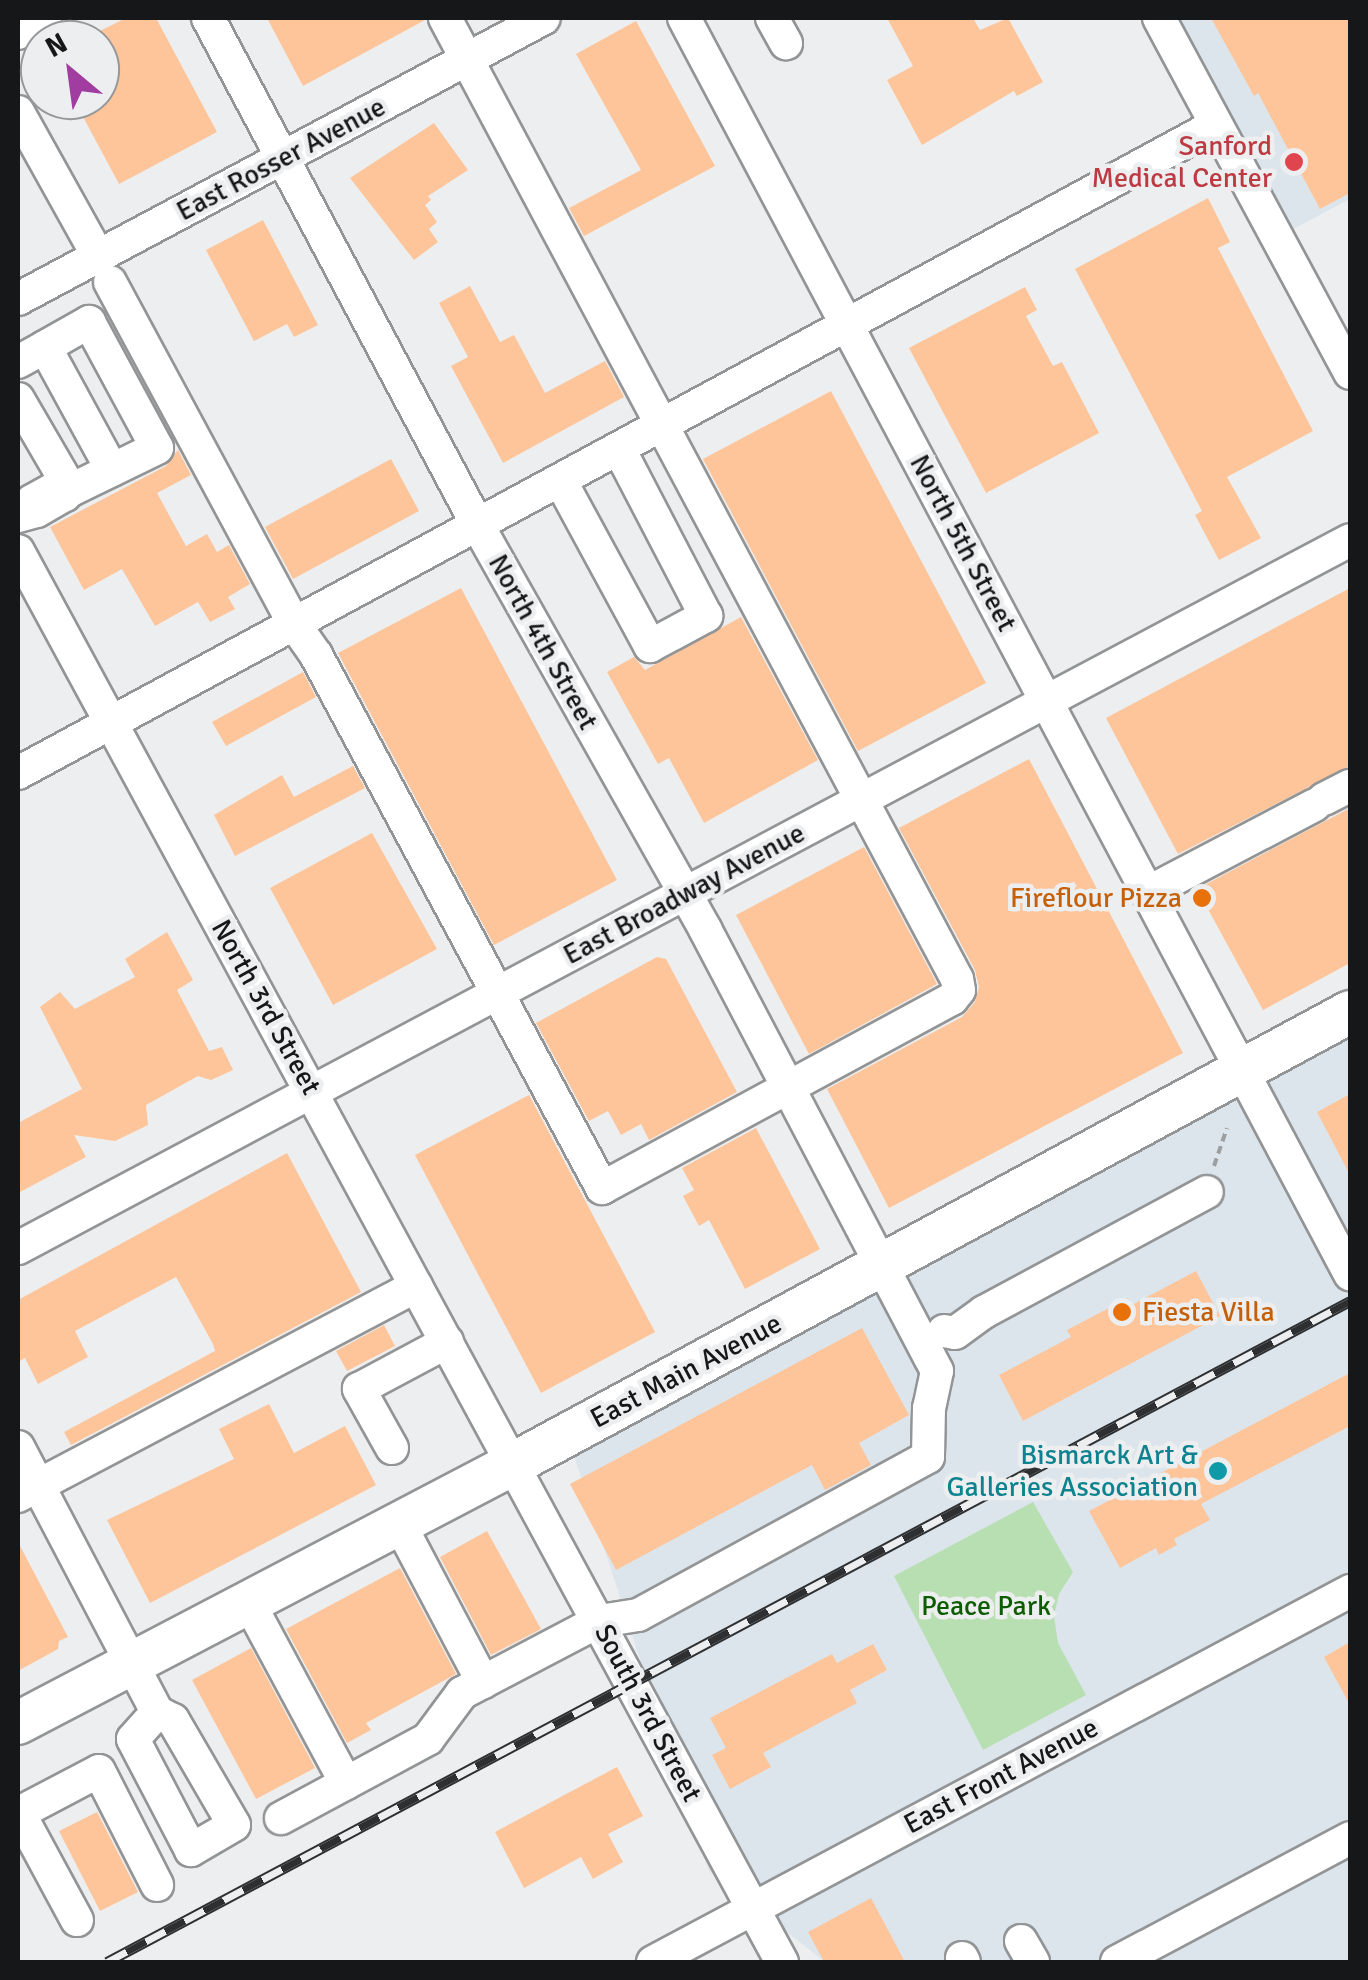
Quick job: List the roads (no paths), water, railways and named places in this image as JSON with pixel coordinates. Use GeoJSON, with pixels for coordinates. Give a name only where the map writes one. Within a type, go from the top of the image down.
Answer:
{"type":"FeatureCollection","features":[{"type":"Feature","properties":{"kind":"main road","name":"East Main Avenue"},"geometry":{"type":"LineString","coordinates":[[18,1723],[513,1464],[1350,1012]]}},
{"type":"Feature","properties":{"kind":"street"},"geometry":{"type":"LineString","coordinates":[[18,33],[45,18]]}},
{"type":"Feature","properties":{"kind":"street","name":"North 4th Street"},"geometry":{"type":"LineString","coordinates":[[208,18],[477,524],[686,896],[880,1266],[934,1349]]}},
{"type":"Feature","properties":{"kind":"street"},"geometry":{"type":"LineString","coordinates":[[18,112],[602,1188],[952,999],[959,990],[445,18]]}},
{"type":"Feature","properties":{"kind":"street","name":"East Rosser Avenue"},"geometry":{"type":"LineString","coordinates":[[18,299],[104,269],[282,158],[544,18]]}},
{"type":"Feature","properties":{"kind":"street","name":"North 5th Street"},"geometry":{"type":"LineString","coordinates":[[684,18],[1348,1265]]}},
{"type":"Feature","properties":{"kind":"street"},"geometry":{"type":"LineString","coordinates":[[1159,18],[1350,373]]}},
{"type":"Feature","properties":{"kind":"street"},"geometry":{"type":"LineString","coordinates":[[18,773],[1216,125]]}},
{"type":"Feature","properties":{"kind":"street"},"geometry":{"type":"LineString","coordinates":[[23,513],[37,511],[65,495],[68,489],[112,470],[157,448],[89,322],[31,354],[112,470]]}},
{"type":"Feature","properties":{"kind":"street"},"geometry":{"type":"LineString","coordinates":[[18,399],[68,489]]}},
{"type":"Feature","properties":{"kind":"street"},"geometry":{"type":"LineString","coordinates":[[560,480],[650,646],[706,616],[619,449]]}},
{"type":"Feature","properties":{"kind":"street","name":"East Broadway Avenue"},"geometry":{"type":"LineString","coordinates":[[18,1248],[1350,540]]}},
{"type":"Feature","properties":{"kind":"street","name":"North 3rd Street"},"geometry":{"type":"LineString","coordinates":[[18,551],[513,1464]]}},
{"type":"Feature","properties":{"kind":"street"},"geometry":{"type":"LineString","coordinates":[[1150,892],[1330,797]]}},
{"type":"Feature","properties":{"kind":"street"},"geometry":{"type":"LineString","coordinates":[[282,1818],[428,1739],[462,1693],[598,1621],[638,1615],[928,1457],[934,1349],[974,1310],[984,1312],[1207,1192]]}},
{"type":"Feature","properties":{"kind":"street"},"geometry":{"type":"LineString","coordinates":[[28,1491],[416,1286]]}},
{"type":"Feature","properties":{"kind":"street"},"geometry":{"type":"LineString","coordinates":[[392,1448],[359,1390],[446,1342]]}},
{"type":"Feature","properties":{"kind":"street"},"geometry":{"type":"LineString","coordinates":[[18,1447],[28,1491],[157,1712]]}},
{"type":"Feature","properties":{"kind":"street","name":"South 3rd Street"},"geometry":{"type":"LineString","coordinates":[[513,1464],[782,1962]]}},
{"type":"Feature","properties":{"kind":"street"},"geometry":{"type":"LineString","coordinates":[[399,1522],[483,1682]]}},
{"type":"Feature","properties":{"kind":"street","name":"East Front Avenue"},"geometry":{"type":"LineString","coordinates":[[652,1962],[1350,1591]]}},
{"type":"Feature","properties":{"kind":"street"},"geometry":{"type":"LineString","coordinates":[[248,1601],[346,1783]]}},
{"type":"Feature","properties":{"kind":"street"},"geometry":{"type":"LineString","coordinates":[[77,1920],[18,1812],[98,1771],[157,1885]]}},
{"type":"Feature","properties":{"kind":"street"},"geometry":{"type":"LineString","coordinates":[[1118,1962],[1350,1838]]}},
{"type":"Feature","properties":{"kind":"railway"},"geometry":{"type":"LineString","coordinates":[[107,1962],[1350,1301]]}},
{"type":"Feature","properties":{"kind":"place","name":"Sanford Medical Center"},"geometry":{"type":"Point","coordinates":[1294,162]}},
{"type":"Feature","properties":{"kind":"place","name":"Fireflour Pizza"},"geometry":{"type":"Point","coordinates":[1202,898]}},
{"type":"Feature","properties":{"kind":"place","name":"Fiesta Villa"},"geometry":{"type":"Point","coordinates":[1122,1312]}},
{"type":"Feature","properties":{"kind":"place","name":"Bismarck Art & Galleries Association"},"geometry":{"type":"Point","coordinates":[1218,1471]}},
{"type":"Feature","properties":{"kind":"park label","name":"Peace Park"},"geometry":{"type":"Point","coordinates":[986,1606]}}]}
